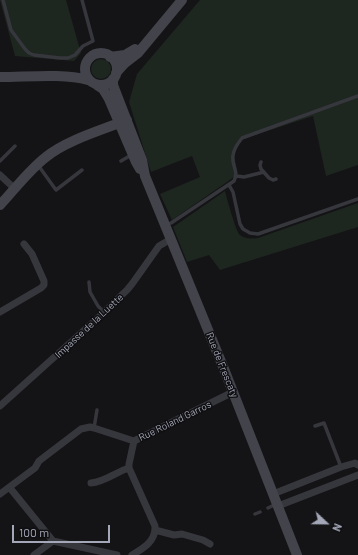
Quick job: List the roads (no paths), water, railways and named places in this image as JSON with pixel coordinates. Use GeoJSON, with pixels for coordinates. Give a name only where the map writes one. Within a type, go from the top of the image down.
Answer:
{"type":"FeatureCollection","features":[{"type":"Feature","properties":{"kind":"street"},"geometry":{"type":"LineString","coordinates":[[0,78],[48,76],[73,77],[102,85],[106,84],[125,63],[138,53],[182,0]]}},
{"type":"Feature","properties":{"kind":"street"},"geometry":{"type":"LineString","coordinates":[[110,57],[125,55],[153,34]]}},
{"type":"Feature","properties":{"kind":"street"},"geometry":{"type":"LineString","coordinates":[[48,76],[75,71],[85,65],[95,54],[105,54],[110,57],[115,64],[116,68],[114,76]]}},
{"type":"Feature","properties":{"kind":"street"},"geometry":{"type":"LineString","coordinates":[[85,65],[86,75],[93,82]]}},
{"type":"Feature","properties":{"kind":"street","name":"Rue de Frescaty"},"geometry":{"type":"LineString","coordinates":[[114,76],[113,85],[123,122],[136,153],[136,162],[145,176],[171,239],[273,494],[274,506],[297,555]]}},
{"type":"Feature","properties":{"kind":"street","name":"Rue de Frescaty"},"geometry":{"type":"LineString","coordinates":[[93,82],[103,89],[123,122]]}},
{"type":"Feature","properties":{"kind":"street"},"geometry":{"type":"LineString","coordinates":[[0,205],[37,165],[57,149],[123,122]]}},
{"type":"Feature","properties":{"kind":"street"},"geometry":{"type":"LineString","coordinates":[[0,175],[15,189]]}},
{"type":"Feature","properties":{"kind":"street","name":"Impasse de la Luette"},"geometry":{"type":"LineString","coordinates":[[0,406],[104,312],[132,284],[159,246],[171,239]]}},
{"type":"Feature","properties":{"kind":"street"},"geometry":{"type":"LineString","coordinates":[[0,312],[44,285],[44,281],[32,254],[24,244]]}},
{"type":"Feature","properties":{"kind":"street","name":"Rue Roland Garros"},"geometry":{"type":"LineString","coordinates":[[94,428],[134,441],[233,392]]}},
{"type":"Feature","properties":{"kind":"street"},"geometry":{"type":"LineString","coordinates":[[0,494],[36,468],[39,461],[77,432],[85,428],[94,428]]}},
{"type":"Feature","properties":{"kind":"street"},"geometry":{"type":"LineString","coordinates":[[132,555],[149,544],[155,530],[155,526],[129,468],[134,441]]}},
{"type":"Feature","properties":{"kind":"street"},"geometry":{"type":"LineString","coordinates":[[273,494],[341,467],[357,463]]}},
{"type":"Feature","properties":{"kind":"street"},"geometry":{"type":"LineString","coordinates":[[91,483],[102,481],[129,468]]}},
{"type":"Feature","properties":{"kind":"street"},"geometry":{"type":"LineString","coordinates":[[274,506],[358,475]]}},
{"type":"Feature","properties":{"kind":"street"},"geometry":{"type":"LineString","coordinates":[[10,488],[54,541],[97,553],[117,555]]}},
{"type":"Feature","properties":{"kind":"street"},"geometry":{"type":"LineString","coordinates":[[155,530],[174,535],[182,534],[204,540],[210,544]]}},
{"type":"Feature","properties":{"kind":"street"},"geometry":{"type":"LineString","coordinates":[[34,555],[54,541]]}},
{"type":"Feature","properties":{"kind":"lane"},"geometry":{"type":"LineString","coordinates":[[3,0],[11,30],[29,53],[34,55],[68,58],[75,55],[83,46],[93,41],[82,0]]}},
{"type":"Feature","properties":{"kind":"lane"},"geometry":{"type":"LineString","coordinates":[[165,226],[234,181],[236,176],[232,156],[236,146],[242,138],[358,96]]}},
{"type":"Feature","properties":{"kind":"lane"},"geometry":{"type":"LineString","coordinates":[[0,161],[15,146]]}},
{"type":"Feature","properties":{"kind":"lane"},"geometry":{"type":"LineString","coordinates":[[121,161],[136,153]]}},
{"type":"Feature","properties":{"kind":"lane"},"geometry":{"type":"LineString","coordinates":[[261,162],[260,169],[269,178],[273,180],[276,179]]}},
{"type":"Feature","properties":{"kind":"lane"},"geometry":{"type":"LineString","coordinates":[[37,165],[56,190],[82,170]]}},
{"type":"Feature","properties":{"kind":"lane"},"geometry":{"type":"LineString","coordinates":[[236,176],[244,177],[264,172]]}},
{"type":"Feature","properties":{"kind":"lane"},"geometry":{"type":"LineString","coordinates":[[229,185],[233,192],[240,224],[243,229],[250,233],[258,234],[358,199]]}},
{"type":"Feature","properties":{"kind":"lane"},"geometry":{"type":"LineString","coordinates":[[88,282],[90,292],[98,306],[104,312]]}},
{"type":"Feature","properties":{"kind":"lane"},"geometry":{"type":"LineString","coordinates":[[94,428],[97,410]]}},
{"type":"Feature","properties":{"kind":"lane"},"geometry":{"type":"LineString","coordinates":[[315,426],[324,423],[341,467]]}},
{"type":"Feature","properties":{"kind":"lane"},"geometry":{"type":"LineString","coordinates":[[254,514],[260,512]]}}]}
